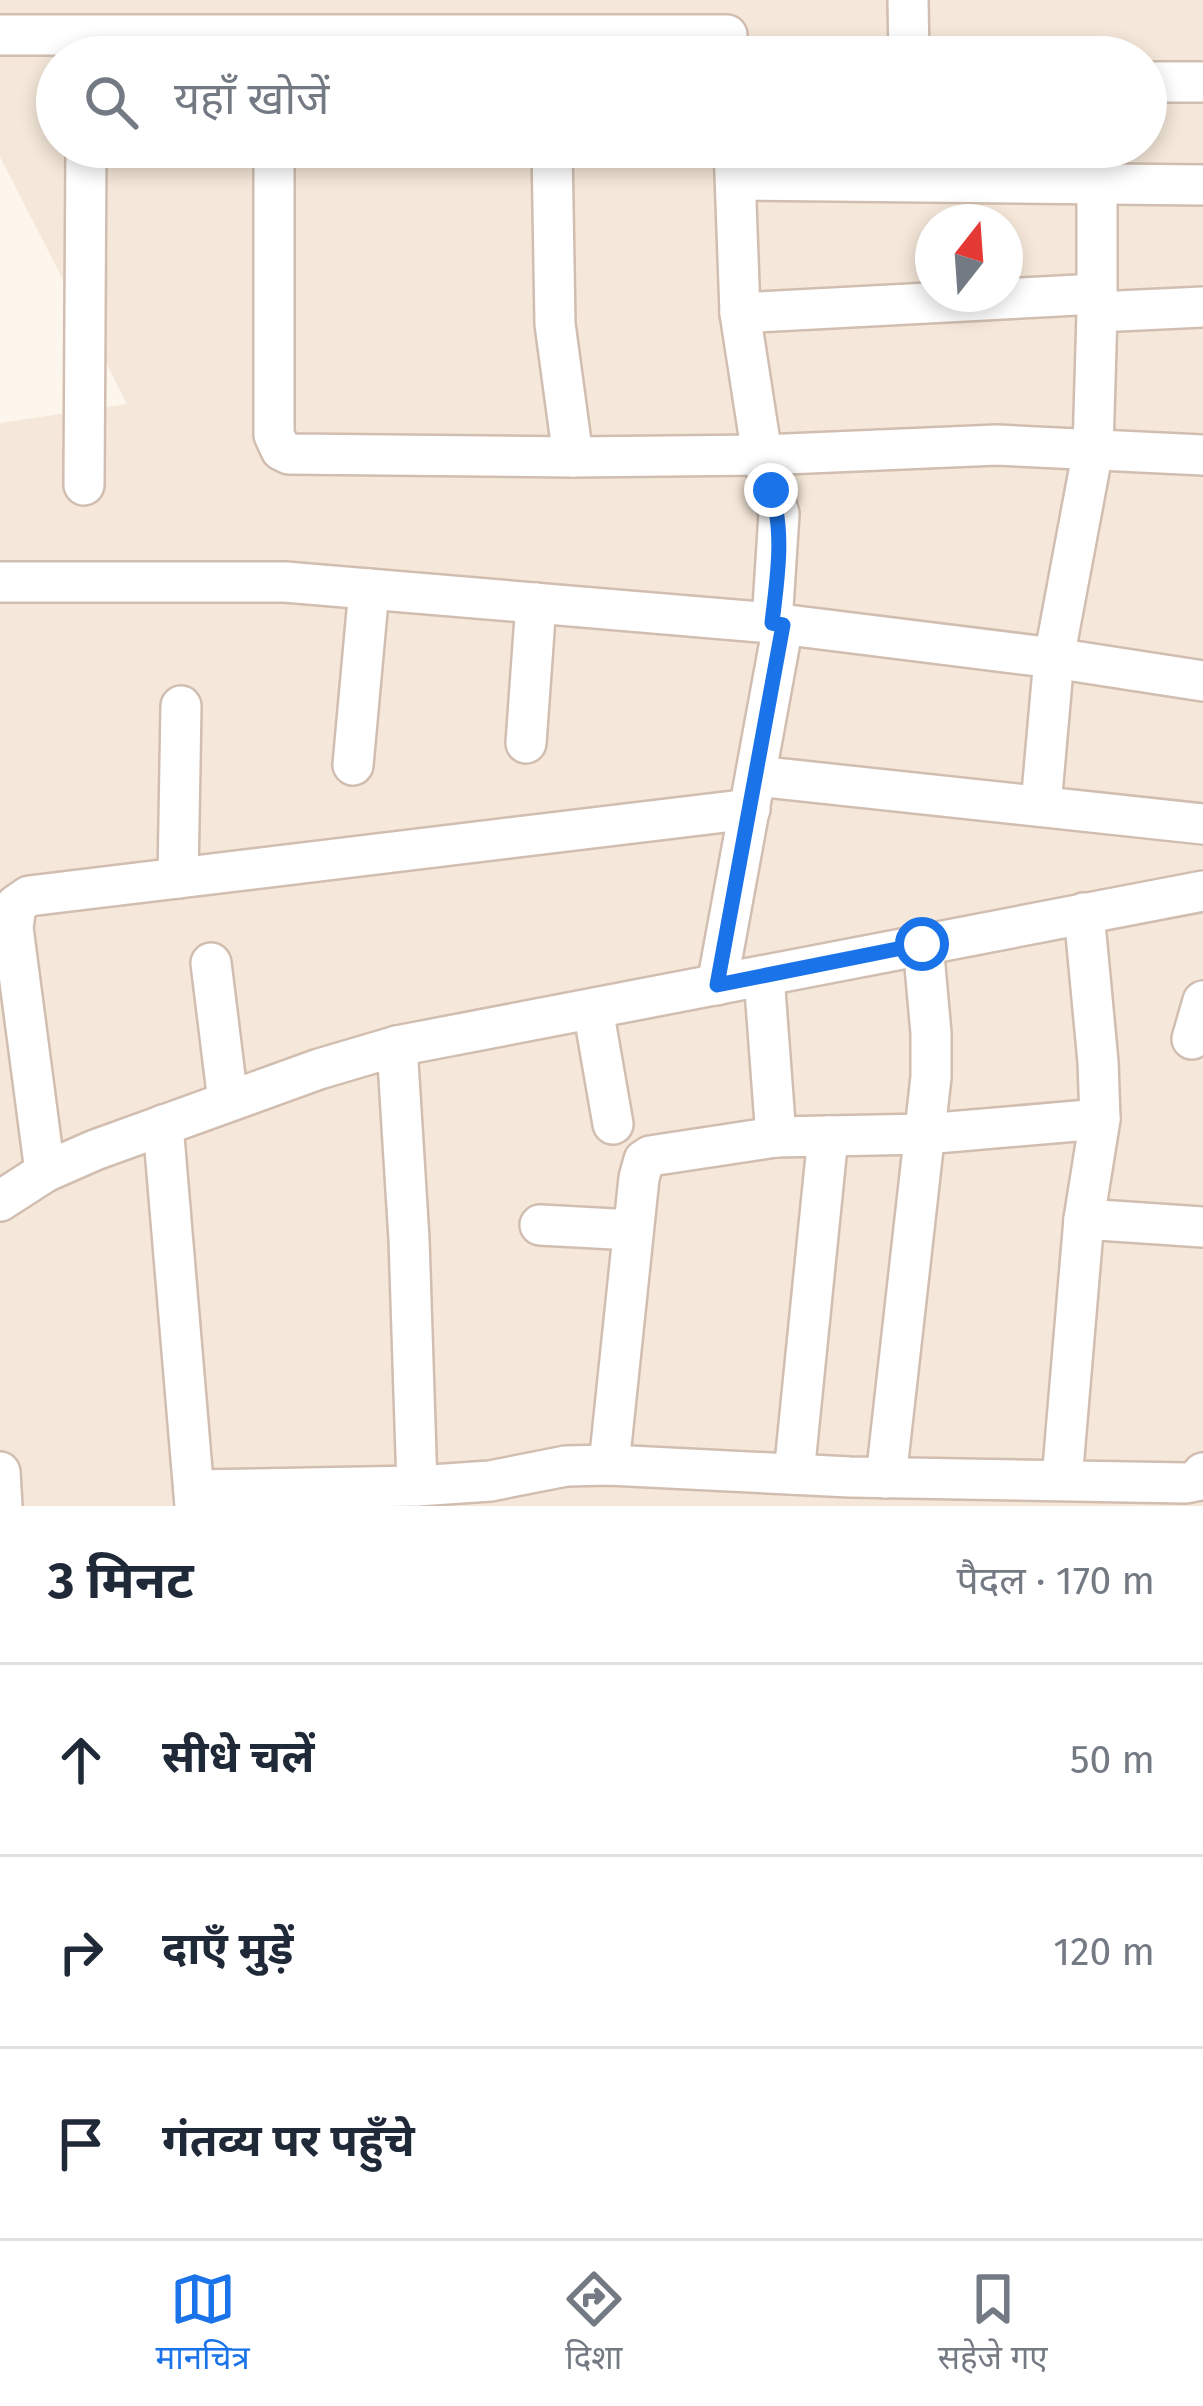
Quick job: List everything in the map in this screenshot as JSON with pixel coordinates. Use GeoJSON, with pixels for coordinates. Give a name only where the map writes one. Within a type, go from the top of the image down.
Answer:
{"type":"FeatureCollection","features":[{"type":"Feature","properties":{"kind":"street"},"geometry":{"type":"LineString","coordinates":[[908,0],[909,36]]}},
{"type":"Feature","properties":{"kind":"street"},"geometry":{"type":"LineString","coordinates":[[318,36],[397,18],[495,36]]}},
{"type":"Feature","properties":{"kind":"street"},"geometry":{"type":"LineString","coordinates":[[668,36],[727,31]]}},
{"type":"Feature","properties":{"kind":"street"},"geometry":{"type":"LineString","coordinates":[[0,35],[36,40]]}},
{"type":"Feature","properties":{"kind":"street"},"geometry":{"type":"LineString","coordinates":[[1167,82],[1203,82]]}},
{"type":"Feature","properties":{"kind":"street"},"geometry":{"type":"LineString","coordinates":[[83,485],[86,168]]}},
{"type":"Feature","properties":{"kind":"street"},"geometry":{"type":"LineString","coordinates":[[274,168],[274,435],[281,450],[289,454],[762,455],[997,445],[1203,455]]}},
{"type":"Feature","properties":{"kind":"street"},"geometry":{"type":"LineString","coordinates":[[552,168],[555,324],[573,457]]}},
{"type":"Feature","properties":{"kind":"street"},"geometry":{"type":"LineString","coordinates":[[717,985],[778,624],[779,514],[762,455],[740,314],[735,168]]}},
{"type":"Feature","properties":{"kind":"street"},"geometry":{"type":"LineString","coordinates":[[807,168],[1203,185]]}},
{"type":"Feature","properties":{"kind":"street"},"geometry":{"type":"LineString","coordinates":[[1041,805],[1054,658],[1093,450],[1097,184]]}},
{"type":"Feature","properties":{"kind":"street"},"geometry":{"type":"LineString","coordinates":[[740,314],[1097,303],[1203,307]]}},
{"type":"Feature","properties":{"kind":"street"},"geometry":{"type":"LineString","coordinates":[[0,582],[286,582],[778,624],[1203,679]]}},
{"type":"Feature","properties":{"kind":"street"},"geometry":{"type":"LineString","coordinates":[[353,765],[369,589]]}},
{"type":"Feature","properties":{"kind":"street"},"geometry":{"type":"LineString","coordinates":[[526,743],[536,603]]}},
{"type":"Feature","properties":{"kind":"street"},"geometry":{"type":"LineString","coordinates":[[178,878],[181,706]]}},
{"type":"Feature","properties":{"kind":"street"},"geometry":{"type":"LineString","coordinates":[[45,1172],[13,928],[16,905],[29,896],[753,792],[1041,805],[1203,824]]}},
{"type":"Feature","properties":{"kind":"street"},"geometry":{"type":"LineString","coordinates":[[0,1201],[45,1172],[163,1125],[397,1046],[1203,891]]}},
{"type":"Feature","properties":{"kind":"street"},"geometry":{"type":"LineString","coordinates":[[1062,1480],[1084,1219],[1100,1118],[1084,913]]}},
{"type":"Feature","properties":{"kind":"street"},"geometry":{"type":"LineString","coordinates":[[886,1478],[931,1077],[922,944]]}},
{"type":"Feature","properties":{"kind":"street"},"geometry":{"type":"LineString","coordinates":[[211,963],[228,1101]]}},
{"type":"Feature","properties":{"kind":"street"},"geometry":{"type":"LineString","coordinates":[[764,976],[776,1137]]}},
{"type":"Feature","properties":{"kind":"street"},"geometry":{"type":"LineString","coordinates":[[1192,1039],[1203,1000]]}},
{"type":"Feature","properties":{"kind":"street"},"geometry":{"type":"LineString","coordinates":[[593,1009],[613,1124]]}},
{"type":"Feature","properties":{"kind":"street"},"geometry":{"type":"LineString","coordinates":[[397,1046],[417,1486]]}},
{"type":"Feature","properties":{"kind":"street"},"geometry":{"type":"LineString","coordinates":[[609,1466],[641,1168],[650,1156],[776,1137],[925,1134],[1100,1118]]}},
{"type":"Feature","properties":{"kind":"street"},"geometry":{"type":"LineString","coordinates":[[163,1125],[195,1498],[490,1481],[566,1466],[1186,1483],[1203,1473]]}},
{"type":"Feature","properties":{"kind":"street"},"geometry":{"type":"LineString","coordinates":[[794,1474],[828,1136]]}},
{"type":"Feature","properties":{"kind":"street"},"geometry":{"type":"LineString","coordinates":[[1084,1219],[1203,1226]]}},
{"type":"Feature","properties":{"kind":"street"},"geometry":{"type":"LineString","coordinates":[[540,1225],[633,1230]]}},
{"type":"Feature","properties":{"kind":"street"},"geometry":{"type":"LineString","coordinates":[[0,1472],[2,1506]]}},
{"type":"Feature","properties":{"kind":"shaded area"},"geometry":{"type":"Polygon","coordinates":[[[0,0],[1203,0],[1203,1506],[0,1506],[0,423],[127,404],[0,157],[0,0]]]}},
{"type":"Feature","properties":{"kind":"route"},"geometry":{"type":"LineString","coordinates":[[771,490],[779,514],[772,623],[783,625],[717,985],[922,944]]}}]}
